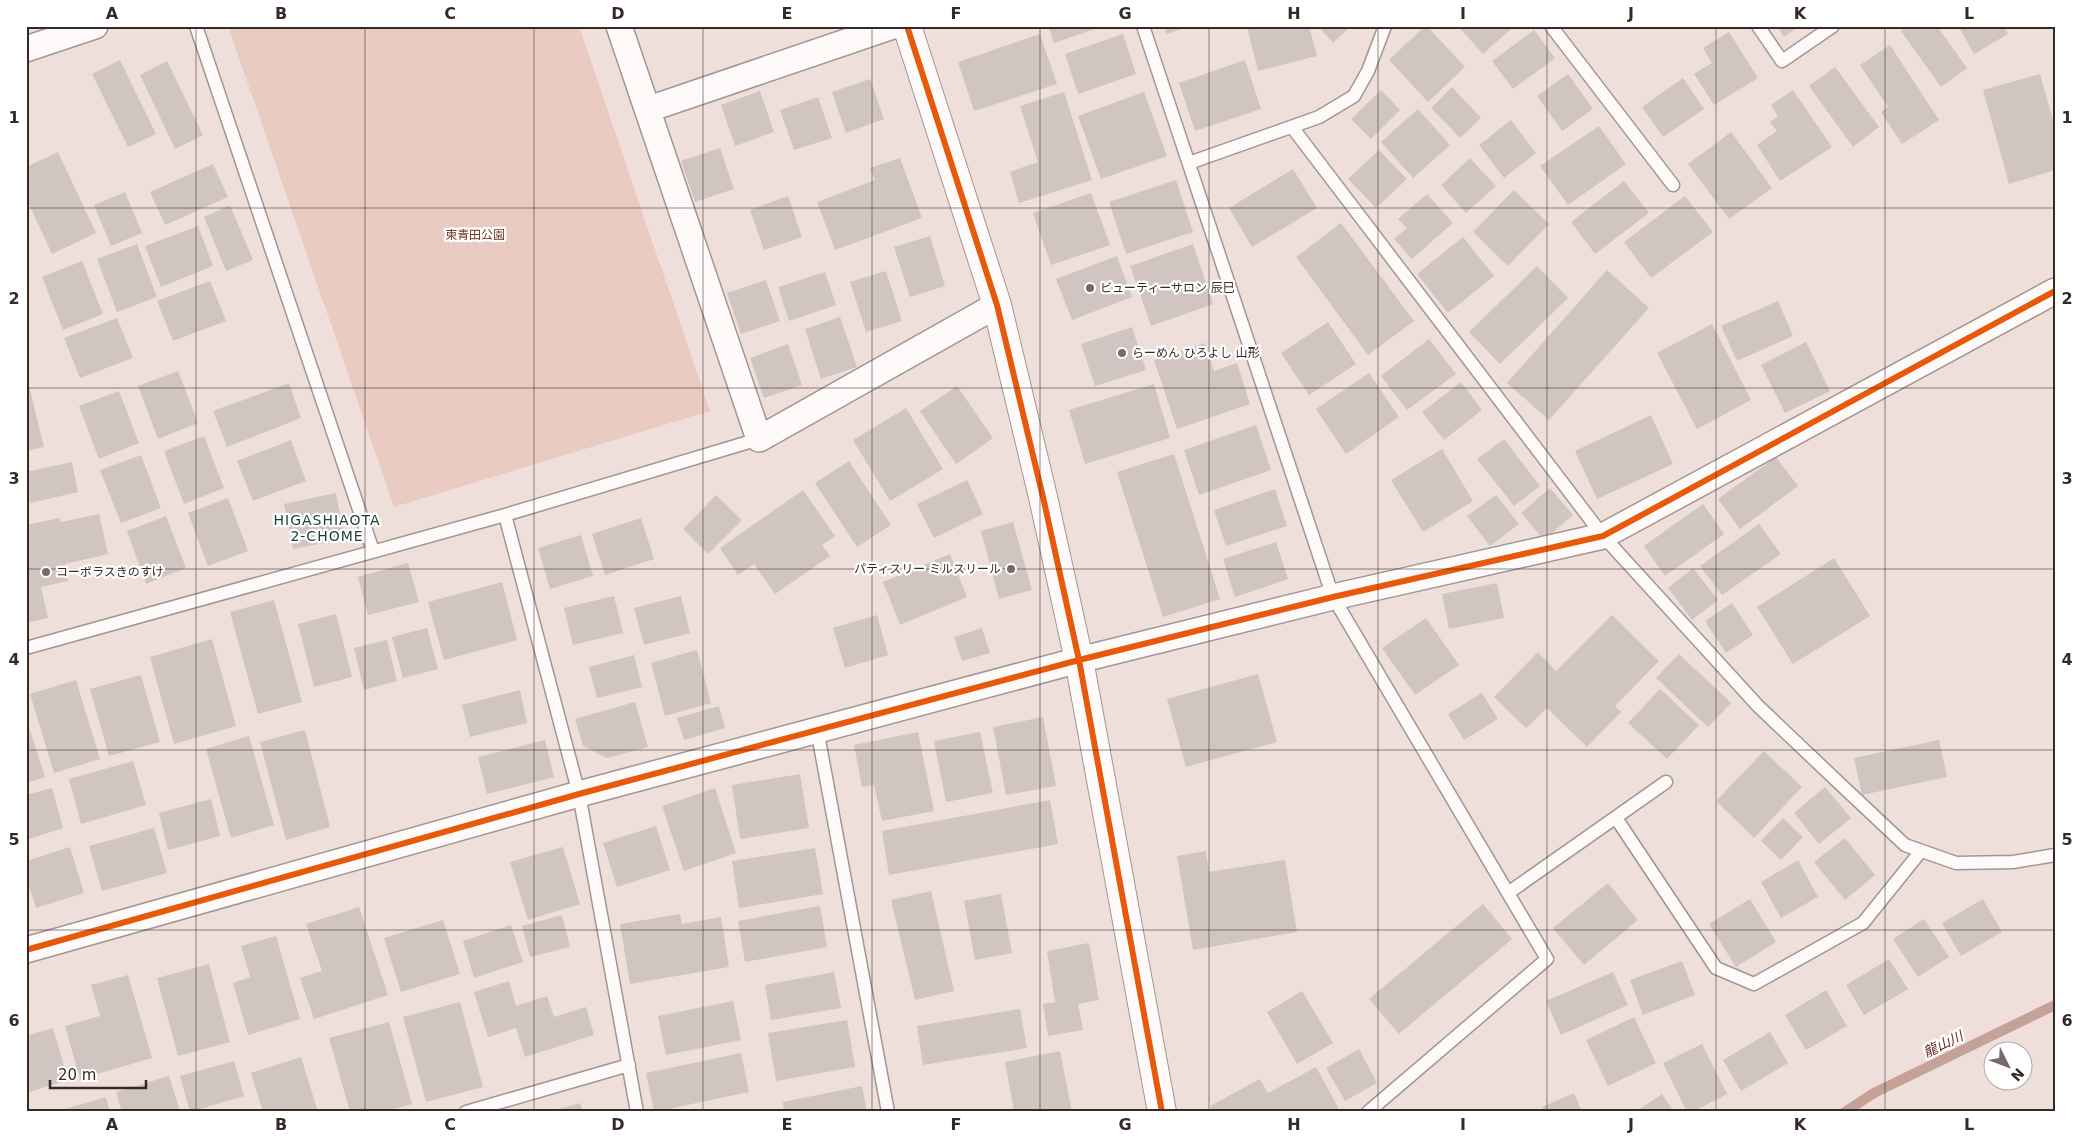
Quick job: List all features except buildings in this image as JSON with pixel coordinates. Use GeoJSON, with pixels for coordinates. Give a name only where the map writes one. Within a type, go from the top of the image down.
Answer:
{"type":"FeatureCollection","features":[{"type":"Feature","properties":{"kind":"street"},"geometry":{"type":"LineString","coordinates":[[26,49],[95,26]]}},
{"type":"Feature","properties":{"kind":"street"},"geometry":{"type":"LineString","coordinates":[[620,26],[760,439],[997,305]]}},
{"type":"Feature","properties":{"kind":"street"},"geometry":{"type":"LineString","coordinates":[[649,109],[893,26]]}},
{"type":"Feature","properties":{"kind":"street"},"geometry":{"type":"LineString","coordinates":[[907,26],[997,305],[1043,497],[1080,660],[1162,1112]]}},
{"type":"Feature","properties":{"kind":"street"},"geometry":{"type":"LineString","coordinates":[[26,950],[817,729],[1080,660],[1333,597],[1603,536],[2055,291]]}},
{"type":"Feature","properties":{"kind":"lane"},"geometry":{"type":"LineString","coordinates":[[196,26],[373,551]]}},
{"type":"Feature","properties":{"kind":"lane"},"geometry":{"type":"LineString","coordinates":[[1143,26],[1333,597],[1548,959],[1368,1112]]}},
{"type":"Feature","properties":{"kind":"lane"},"geometry":{"type":"LineString","coordinates":[[1189,162],[1319,117],[1354,96],[1368,72],[1385,26]]}},
{"type":"Feature","properties":{"kind":"lane"},"geometry":{"type":"LineString","coordinates":[[1551,26],[1673,185]]}},
{"type":"Feature","properties":{"kind":"lane"},"geometry":{"type":"LineString","coordinates":[[1758,26],[1782,61],[1833,26]]}},
{"type":"Feature","properties":{"kind":"lane"},"geometry":{"type":"LineString","coordinates":[[1292,126],[1603,536],[1758,706],[1905,845],[1956,863],[2013,862],[2055,855]]}},
{"type":"Feature","properties":{"kind":"lane"},"geometry":{"type":"LineString","coordinates":[[26,648],[505,515],[760,439]]}},
{"type":"Feature","properties":{"kind":"lane"},"geometry":{"type":"LineString","coordinates":[[505,515],[579,794],[637,1112]]}},
{"type":"Feature","properties":{"kind":"lane"},"geometry":{"type":"LineString","coordinates":[[817,729],[888,1112]]}},
{"type":"Feature","properties":{"kind":"lane"},"geometry":{"type":"LineString","coordinates":[[1508,893],[1666,782]]}},
{"type":"Feature","properties":{"kind":"lane"},"geometry":{"type":"LineString","coordinates":[[1616,818],[1716,968],[1754,984],[1864,924],[1920,850]]}},
{"type":"Feature","properties":{"kind":"lane"},"geometry":{"type":"LineString","coordinates":[[466,1112],[629,1065]]}},
{"type":"Feature","properties":{"kind":"green space","name":"東青田公園"},"geometry":{"type":"Polygon","coordinates":[[[228,26],[579,26],[710,411],[394,507],[228,26]]]}},
{"type":"Feature","properties":{"kind":"waterway","name":"龍山川"},"geometry":{"type":"LineString","coordinates":[[1845,1112],[1874,1093],[2055,1005]]}},
{"type":"Feature","properties":{"kind":"cycle path"},"geometry":{"type":"LineString","coordinates":[[907,26],[997,305],[1043,497],[1079,660],[1162,1112]]}},
{"type":"Feature","properties":{"kind":"cycle path"},"geometry":{"type":"LineString","coordinates":[[26,950],[579,794],[1079,660],[1333,597],[1603,536],[2055,291]]}},
{"type":"Feature","properties":{"kind":"place","name":"ビューティーサロン 辰巳"},"geometry":{"type":"Point","coordinates":[1090,288]}},
{"type":"Feature","properties":{"kind":"place","name":"らーめん ひろよし 山形"},"geometry":{"type":"Point","coordinates":[1122,353]}},
{"type":"Feature","properties":{"kind":"place","name":"パティスリー ミルスリール"},"geometry":{"type":"Point","coordinates":[1011,569]}},
{"type":"Feature","properties":{"kind":"place","name":"コーポラスきのすけ"},"geometry":{"type":"Point","coordinates":[46,572]}},
{"type":"Feature","properties":{"kind":"district","name":"HIGASHIAOTA 2-CHOME"},"geometry":{"type":"Point","coordinates":[327,528]}}]}
